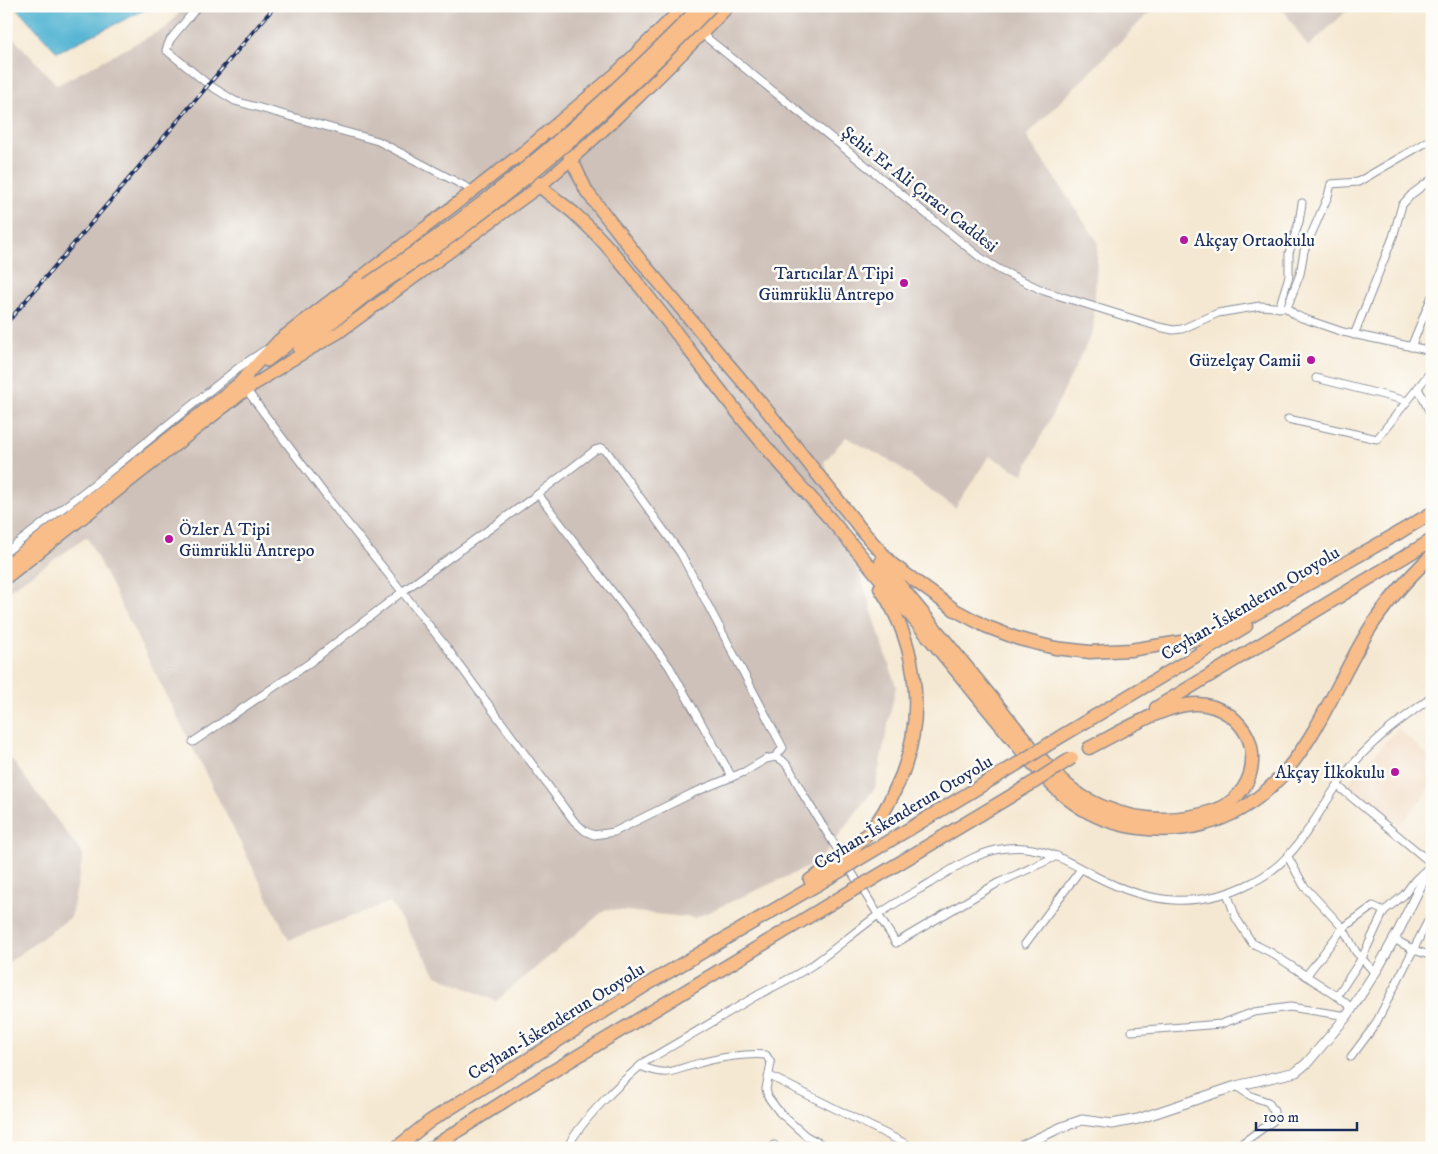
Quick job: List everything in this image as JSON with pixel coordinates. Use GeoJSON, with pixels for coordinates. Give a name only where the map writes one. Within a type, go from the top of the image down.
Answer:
{"type":"FeatureCollection","features":[{"type":"Feature","properties":{"kind":"highway"},"geometry":{"type":"LineString","coordinates":[[6,578],[243,386],[279,340],[522,153],[615,74],[684,6]]}},
{"type":"Feature","properties":{"kind":"highway"},"geometry":{"type":"LineString","coordinates":[[6,565],[243,386],[454,224],[539,156],[628,76],[700,6]]}},
{"type":"Feature","properties":{"kind":"highway"},"geometry":{"type":"LineString","coordinates":[[260,381],[369,288],[460,230],[544,163],[670,49],[712,6]]}},
{"type":"Feature","properties":{"kind":"highway"},"geometry":{"type":"LineString","coordinates":[[243,386],[260,381],[354,322],[540,186],[677,60],[729,6]]}},
{"type":"Feature","properties":{"kind":"highway"},"geometry":{"type":"LineString","coordinates":[[548,131],[557,137],[568,150],[588,192],[641,261],[774,420],[864,533],[892,564],[955,610],[985,626],[1019,639],[1055,648],[1090,652],[1130,650],[1200,639],[1239,623],[1400,532]]}},
{"type":"Feature","properties":{"kind":"highway"},"geometry":{"type":"LineString","coordinates":[[522,153],[524,164],[532,178],[596,234],[683,339],[750,429],[830,520],[1019,747],[1058,791],[1077,805],[1100,818],[1126,826],[1153,830],[1180,829],[1205,824],[1232,814],[1257,799],[1293,763],[1312,734],[1365,636],[1384,606],[1408,577],[1432,555]]}},
{"type":"Feature","properties":{"kind":"highway"},"geometry":{"type":"LineString","coordinates":[[774,420],[811,476],[1027,742],[1066,784],[1078,793],[1104,808],[1129,816],[1156,820],[1181,819],[1218,809],[1231,802],[1240,794],[1247,783],[1252,769],[1250,742],[1245,730],[1224,711],[1211,705],[1196,704],[1176,707],[1089,748]]}},
{"type":"Feature","properties":{"kind":"highway","name":"Ceyhan-İskenderun Otoyolu"},"geometry":{"type":"LineString","coordinates":[[396,1148],[430,1121],[851,858],[1019,763],[1186,664],[1432,513]]}},
{"type":"Feature","properties":{"kind":"highway"},"geometry":{"type":"LineString","coordinates":[[830,520],[869,571],[896,617],[906,640],[915,690],[916,714],[914,736],[900,781],[887,807],[851,858]]}},
{"type":"Feature","properties":{"kind":"highway"},"geometry":{"type":"LineString","coordinates":[[431,1148],[525,1088],[1198,684],[1432,540]]}},
{"type":"Feature","properties":{"kind":"street"},"geometry":{"type":"LineString","coordinates":[[198,6],[170,40],[166,50],[209,85],[235,101],[378,141],[472,190]]}},
{"type":"Feature","properties":{"kind":"street"},"geometry":{"type":"LineString","coordinates":[[1429,6],[1432,9]]}},
{"type":"Feature","properties":{"kind":"street","name":"Şehit Er Ali Çıracı Caddesi"},"geometry":{"type":"LineString","coordinates":[[702,34],[968,248],[1000,270],[1044,291],[1159,328],[1173,330],[1182,329],[1218,313],[1260,306],[1283,308],[1317,324],[1354,335],[1432,351]]}},
{"type":"Feature","properties":{"kind":"street"},"geometry":{"type":"LineString","coordinates":[[1283,308],[1300,274],[1304,250],[1328,196],[1331,184],[1358,182],[1432,139]]}},
{"type":"Feature","properties":{"kind":"street"},"geometry":{"type":"LineString","coordinates":[[1354,335],[1393,237],[1402,205],[1412,194],[1432,179]]}},
{"type":"Feature","properties":{"kind":"street"},"geometry":{"type":"LineString","coordinates":[[1283,308],[1289,276],[1289,253],[1299,222],[1302,204]]}},
{"type":"Feature","properties":{"kind":"street"},"geometry":{"type":"LineString","coordinates":[[1411,347],[1432,296]]}},
{"type":"Feature","properties":{"kind":"street"},"geometry":{"type":"LineString","coordinates":[[6,552],[238,368],[279,340]]}},
{"type":"Feature","properties":{"kind":"street"},"geometry":{"type":"LineString","coordinates":[[1288,419],[1377,439],[1432,370]]}},
{"type":"Feature","properties":{"kind":"street"},"geometry":{"type":"LineString","coordinates":[[1316,378],[1407,401]]}},
{"type":"Feature","properties":{"kind":"street"},"geometry":{"type":"LineString","coordinates":[[243,386],[326,496],[448,648],[574,822],[585,831],[594,835],[614,832],[693,793],[732,777],[766,758],[775,757],[782,760],[789,767],[804,796],[896,943],[996,884],[1057,856]]}},
{"type":"Feature","properties":{"kind":"street"},"geometry":{"type":"LineString","coordinates":[[1418,388],[1432,417]]}},
{"type":"Feature","properties":{"kind":"street"},"geometry":{"type":"LineString","coordinates":[[193,742],[308,664],[402,592],[538,494],[595,450],[602,448],[608,453],[681,554],[783,748],[775,757]]}},
{"type":"Feature","properties":{"kind":"street"},"geometry":{"type":"LineString","coordinates":[[538,494],[669,666],[732,777]]}},
{"type":"Feature","properties":{"kind":"street"},"geometry":{"type":"LineString","coordinates":[[567,1148],[574,1134],[629,1075],[640,1066],[812,965],[879,914],[958,865],[982,853],[1007,848],[1031,848],[1057,856],[1122,889],[1142,896],[1170,901],[1199,900],[1227,893],[1253,883],[1270,873],[1288,857],[1346,773],[1366,749],[1387,730],[1431,701]]}},
{"type":"Feature","properties":{"kind":"street"},"geometry":{"type":"LineString","coordinates":[[1338,786],[1430,864]]}},
{"type":"Feature","properties":{"kind":"street"},"geometry":{"type":"LineString","coordinates":[[1288,857],[1304,886],[1343,928],[1356,952],[1375,973]]}},
{"type":"Feature","properties":{"kind":"street"},"geometry":{"type":"LineString","coordinates":[[1337,996],[1362,958],[1384,911],[1404,895],[1430,864]]}},
{"type":"Feature","properties":{"kind":"street"},"geometry":{"type":"LineString","coordinates":[[1017,1148],[1082,1120],[1112,1124],[1138,1118],[1236,1086],[1296,1072],[1350,1012],[1398,941],[1430,864]]}},
{"type":"Feature","properties":{"kind":"street"},"geometry":{"type":"LineString","coordinates":[[1025,944],[1081,868]]}},
{"type":"Feature","properties":{"kind":"street"},"geometry":{"type":"LineString","coordinates":[[1227,893],[1236,918],[1252,943],[1270,952],[1337,996],[1350,1012]]}},
{"type":"Feature","properties":{"kind":"street"},"geometry":{"type":"LineString","coordinates":[[1306,976],[1343,928],[1373,906],[1384,911]]}},
{"type":"Feature","properties":{"kind":"street"},"geometry":{"type":"LineString","coordinates":[[1350,1057],[1375,1025],[1432,913]]}},
{"type":"Feature","properties":{"kind":"street"},"geometry":{"type":"LineString","coordinates":[[1398,941],[1432,956]]}},
{"type":"Feature","properties":{"kind":"street"},"geometry":{"type":"LineString","coordinates":[[1132,1031],[1221,1024],[1254,1012],[1290,1007],[1350,1012]]}},
{"type":"Feature","properties":{"kind":"street"},"geometry":{"type":"LineString","coordinates":[[640,1066],[656,1072],[674,1072],[699,1063],[756,1054],[766,1055],[771,1062],[770,1076],[766,1089],[768,1097],[780,1113],[806,1136],[829,1148]]}},
{"type":"Feature","properties":{"kind":"street"},"geometry":{"type":"LineString","coordinates":[[770,1076],[906,1144],[905,1148]]}},
{"type":"Feature","properties":{"kind":"street"},"geometry":{"type":"LineString","coordinates":[[1236,1086],[1251,1096],[1268,1102],[1274,1111],[1273,1121],[1241,1144],[1240,1148]]}},
{"type":"Feature","properties":{"kind":"shaded area"},"geometry":{"type":"Polygon","coordinates":[[[185,6],[1156,6],[1026,136],[1098,242],[1093,331],[1023,474],[989,456],[955,508],[892,462],[846,437],[824,462],[896,686],[875,788],[817,863],[695,918],[606,909],[496,1001],[436,975],[390,902],[289,940],[87,537],[6,592],[6,30],[57,85],[167,27],[185,6]]]}},
{"type":"Feature","properties":{"kind":"shaded area"},"geometry":{"type":"Polygon","coordinates":[[[1281,6],[1352,6],[1308,47],[1281,6]]]}},
{"type":"Feature","properties":{"kind":"shaded area","name":"Akçay İlkokulu"},"geometry":{"type":"Polygon","coordinates":[[[1398,728],[1432,760],[1432,786],[1399,826],[1348,784],[1398,728]]]}},
{"type":"Feature","properties":{"kind":"shaded area"},"geometry":{"type":"Polygon","coordinates":[[[6,752],[83,855],[71,917],[6,964],[6,752]]]}},
{"type":"Feature","properties":{"kind":"water"},"geometry":{"type":"Polygon","coordinates":[[[15,6],[153,6],[57,52],[15,6]]]}},
{"type":"Feature","properties":{"kind":"railway"},"geometry":{"type":"LineString","coordinates":[[6,324],[275,6]]}},
{"type":"Feature","properties":{"kind":"place","name":"Akçay Ortaokulu"},"geometry":{"type":"Point","coordinates":[1184,240]}},
{"type":"Feature","properties":{"kind":"place","name":"Tartıcılar A Tipi Gümrüklü Antrepo"},"geometry":{"type":"Point","coordinates":[904,283]}},
{"type":"Feature","properties":{"kind":"place","name":"Güzelçay Camii"},"geometry":{"type":"Point","coordinates":[1311,360]}},
{"type":"Feature","properties":{"kind":"place","name":"Özler A Tipi Gümrüklü Antrepo"},"geometry":{"type":"Point","coordinates":[169,539]}},
{"type":"Feature","properties":{"kind":"place","name":"Akçay İlkokulu"},"geometry":{"type":"Point","coordinates":[1395,772]}}]}
